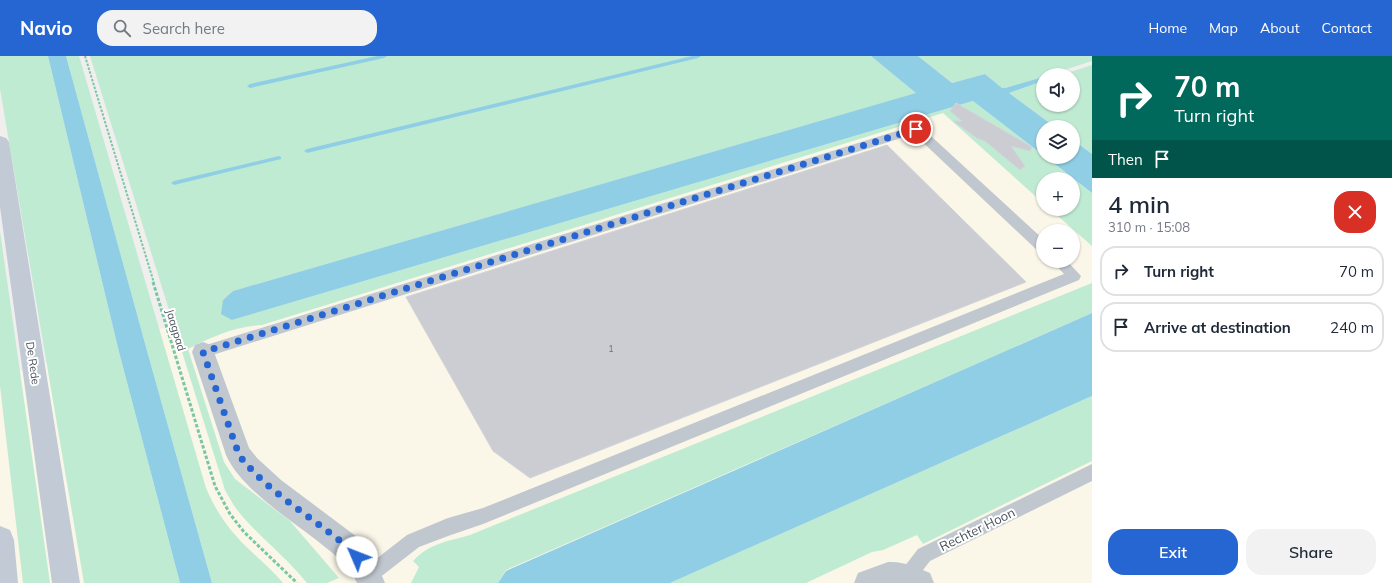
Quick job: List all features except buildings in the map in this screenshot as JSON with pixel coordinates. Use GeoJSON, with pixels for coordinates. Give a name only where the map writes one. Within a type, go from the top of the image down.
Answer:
{"type":"FeatureCollection","features":[{"type":"Feature","properties":{"kind":"main road","name":"De Rede"},"geometry":{"type":"LineString","coordinates":[[0,142],[66,583]]}},
{"type":"Feature","properties":{"kind":"main road"},"geometry":{"type":"LineString","coordinates":[[0,540],[4,583]]}},
{"type":"Feature","properties":{"kind":"street"},"geometry":{"type":"LineString","coordinates":[[203,352],[239,455],[260,478],[351,550],[362,563],[370,579]]}},
{"type":"Feature","properties":{"kind":"street","name":"Rechter Hoon"},"geometry":{"type":"LineString","coordinates":[[868,583],[878,578],[892,575],[914,580]]}},
{"type":"Feature","properties":{"kind":"lane"},"geometry":{"type":"LineString","coordinates":[[203,352],[916,129],[1036,240]]}},
{"type":"Feature","properties":{"kind":"lane"},"geometry":{"type":"LineString","coordinates":[[370,579],[413,541],[448,527],[483,516],[1074,276],[1066,268]]}},
{"type":"Feature","properties":{"kind":"lane","name":"Rechter Hoon"},"geometry":{"type":"LineString","coordinates":[[914,580],[924,555],[1092,472]]}},
{"type":"Feature","properties":{"kind":"path","name":"Jaagpad"},"geometry":{"type":"LineString","coordinates":[[85,56],[215,486],[226,509],[249,538],[286,571],[296,583]]}},
{"type":"Feature","properties":{"kind":"shaded area"},"geometry":{"type":"Polygon","coordinates":[[[978,85],[1036,129],[1036,164],[1080,164],[1080,162],[1092,171],[1092,583],[0,583],[0,377],[978,85]]]}},
{"type":"Feature","properties":{"kind":"green space"},"geometry":{"type":"Polygon","coordinates":[[[0,56],[48,56],[119,352],[180,583],[84,583],[0,89],[0,56]]]}},
{"type":"Feature","properties":{"kind":"green space"},"geometry":{"type":"Polygon","coordinates":[[[66,56],[79,56],[206,488],[227,526],[242,543],[283,583],[212,583],[66,56]]]}},
{"type":"Feature","properties":{"kind":"green space"},"geometry":{"type":"Polygon","coordinates":[[[90,56],[871,56],[917,93],[233,291],[223,300],[232,320],[973,101],[1036,150],[1036,164],[1055,164],[1065,172],[1036,172],[1036,197],[943,113],[262,325],[243,327],[205,340],[188,349],[224,462],[235,479],[290,521],[339,578],[327,583],[307,583],[246,520],[234,506],[225,490],[90,56]]]}},
{"type":"Feature","properties":{"kind":"green space"},"geometry":{"type":"Polygon","coordinates":[[[918,56],[1092,56],[1092,61],[1070,68],[1036,68],[1036,79],[1005,88],[1002,88],[985,74],[952,83],[918,56]]]}},
{"type":"Feature","properties":{"kind":"green space"},"geometry":{"type":"Polygon","coordinates":[[[1092,65],[1092,154],[1080,145],[1080,120],[1046,120],[1009,93],[1036,83],[1036,112],[1080,112],[1080,69],[1092,65]]]}},
{"type":"Feature","properties":{"kind":"green space"},"geometry":{"type":"Polygon","coordinates":[[[1080,184],[1092,193],[1092,246],[1080,235],[1080,224],[1067,224],[1058,216],[1080,216],[1080,184]]]}},
{"type":"Feature","properties":{"kind":"green space"},"geometry":{"type":"Polygon","coordinates":[[[0,231],[50,583],[23,583],[0,386],[0,231]]]}},
{"type":"Feature","properties":{"kind":"green space"},"geometry":{"type":"Polygon","coordinates":[[[1092,283],[1092,313],[506,570],[498,583],[411,583],[419,567],[413,561],[419,555],[432,547],[470,535],[1092,283]]]}},
{"type":"Feature","properties":{"kind":"green space"},"geometry":{"type":"Polygon","coordinates":[[[1092,396],[1092,461],[923,544],[917,535],[883,550],[872,552],[806,583],[670,583],[1092,396]]]}},
{"type":"Feature","properties":{"kind":"water"},"geometry":{"type":"Polygon","coordinates":[[[48,56],[66,56],[212,583],[180,583],[119,352],[48,56]]]}},
{"type":"Feature","properties":{"kind":"water"},"geometry":{"type":"Polygon","coordinates":[[[871,56],[918,56],[952,83],[985,74],[1002,88],[1005,88],[1036,79],[1036,83],[1009,93],[1046,120],[1036,120],[1036,150],[973,101],[232,320],[221,314],[223,300],[233,291],[916,93],[871,56]]]}},
{"type":"Feature","properties":{"kind":"water"},"geometry":{"type":"Polygon","coordinates":[[[1080,145],[1092,154],[1092,193],[1080,184],[1080,172],[1065,172],[1055,164],[1080,164],[1080,145]]]}},
{"type":"Feature","properties":{"kind":"water"},"geometry":{"type":"Polygon","coordinates":[[[1092,313],[1092,396],[670,583],[498,583],[506,571],[1092,313]]]}},
{"type":"Feature","properties":{"kind":"waterway"},"geometry":{"type":"LineString","coordinates":[[250,86],[384,56]]}},
{"type":"Feature","properties":{"kind":"waterway"},"geometry":{"type":"LineString","coordinates":[[307,151],[698,56]]}},
{"type":"Feature","properties":{"kind":"waterway"},"geometry":{"type":"LineString","coordinates":[[174,183],[279,158]]}},
{"type":"Feature","properties":{"kind":"route"},"geometry":{"type":"LineString","coordinates":[[357,557],[340,540],[272,488],[248,467],[239,455],[203,352],[916,129]]}}]}
